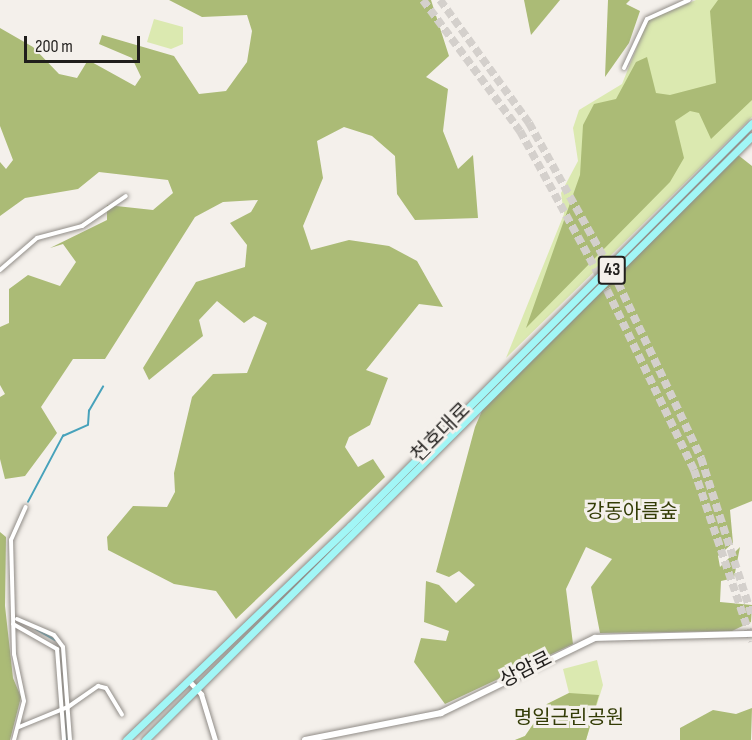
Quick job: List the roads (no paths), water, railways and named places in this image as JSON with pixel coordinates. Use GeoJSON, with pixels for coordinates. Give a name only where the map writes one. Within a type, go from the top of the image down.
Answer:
{"type":"FeatureCollection","features":[{"type":"Feature","properties":{"kind":"main road","name":"천호대로"},"geometry":{"type":"LineString","coordinates":[[126,740],[189,681],[752,123]]}},
{"type":"Feature","properties":{"kind":"main road","name":"천호대로"},"geometry":{"type":"LineString","coordinates":[[145,740],[587,295],[752,136]]}},
{"type":"Feature","properties":{"kind":"main road","name":"상암로"},"geometry":{"type":"LineString","coordinates":[[305,740],[441,713],[595,638],[752,634]]}},
{"type":"Feature","properties":{"kind":"street"},"geometry":{"type":"LineString","coordinates":[[624,68],[646,19],[689,0]]}},
{"type":"Feature","properties":{"kind":"street"},"geometry":{"type":"LineString","coordinates":[[0,270],[37,238],[82,226],[126,196]]}},
{"type":"Feature","properties":{"kind":"street"},"geometry":{"type":"LineString","coordinates":[[14,740],[20,728],[24,701],[13,624],[11,540],[26,507]]}},
{"type":"Feature","properties":{"kind":"street"},"geometry":{"type":"LineString","coordinates":[[17,619],[54,635],[63,647],[70,740]]}},
{"type":"Feature","properties":{"kind":"street"},"geometry":{"type":"LineString","coordinates":[[13,624],[57,649],[64,740]]}},
{"type":"Feature","properties":{"kind":"street"},"geometry":{"type":"LineString","coordinates":[[189,681],[197,689],[214,740]]}},
{"type":"Feature","properties":{"kind":"street"},"geometry":{"type":"LineString","coordinates":[[20,728],[63,710],[103,686],[122,715]]}},
{"type":"Feature","properties":{"kind":"waterway"},"geometry":{"type":"LineString","coordinates":[[28,502],[63,436],[88,425],[89,411],[103,387]]}},
{"type":"Feature","properties":{"kind":"waterway"},"geometry":{"type":"LineString","coordinates":[[36,629],[55,640]]}},
{"type":"Feature","properties":{"kind":"waterway"},"geometry":{"type":"LineString","coordinates":[[66,708],[67,740]]}},
{"type":"Feature","properties":{"kind":"tunnel"},"geometry":{"type":"LineString","coordinates":[[423,0],[520,131],[607,290],[694,470],[752,641]]}},
{"type":"Feature","properties":{"kind":"tunnel"},"geometry":{"type":"LineString","coordinates":[[440,0],[529,123],[618,283],[701,458],[752,616]]}},
{"type":"Feature","properties":{"kind":"park label","name":"강동아름숲"},"geometry":{"type":"Point","coordinates":[632,512]}},
{"type":"Feature","properties":{"kind":"park label","name":"명일근린공원"},"geometry":{"type":"Point","coordinates":[569,718]}}]}
